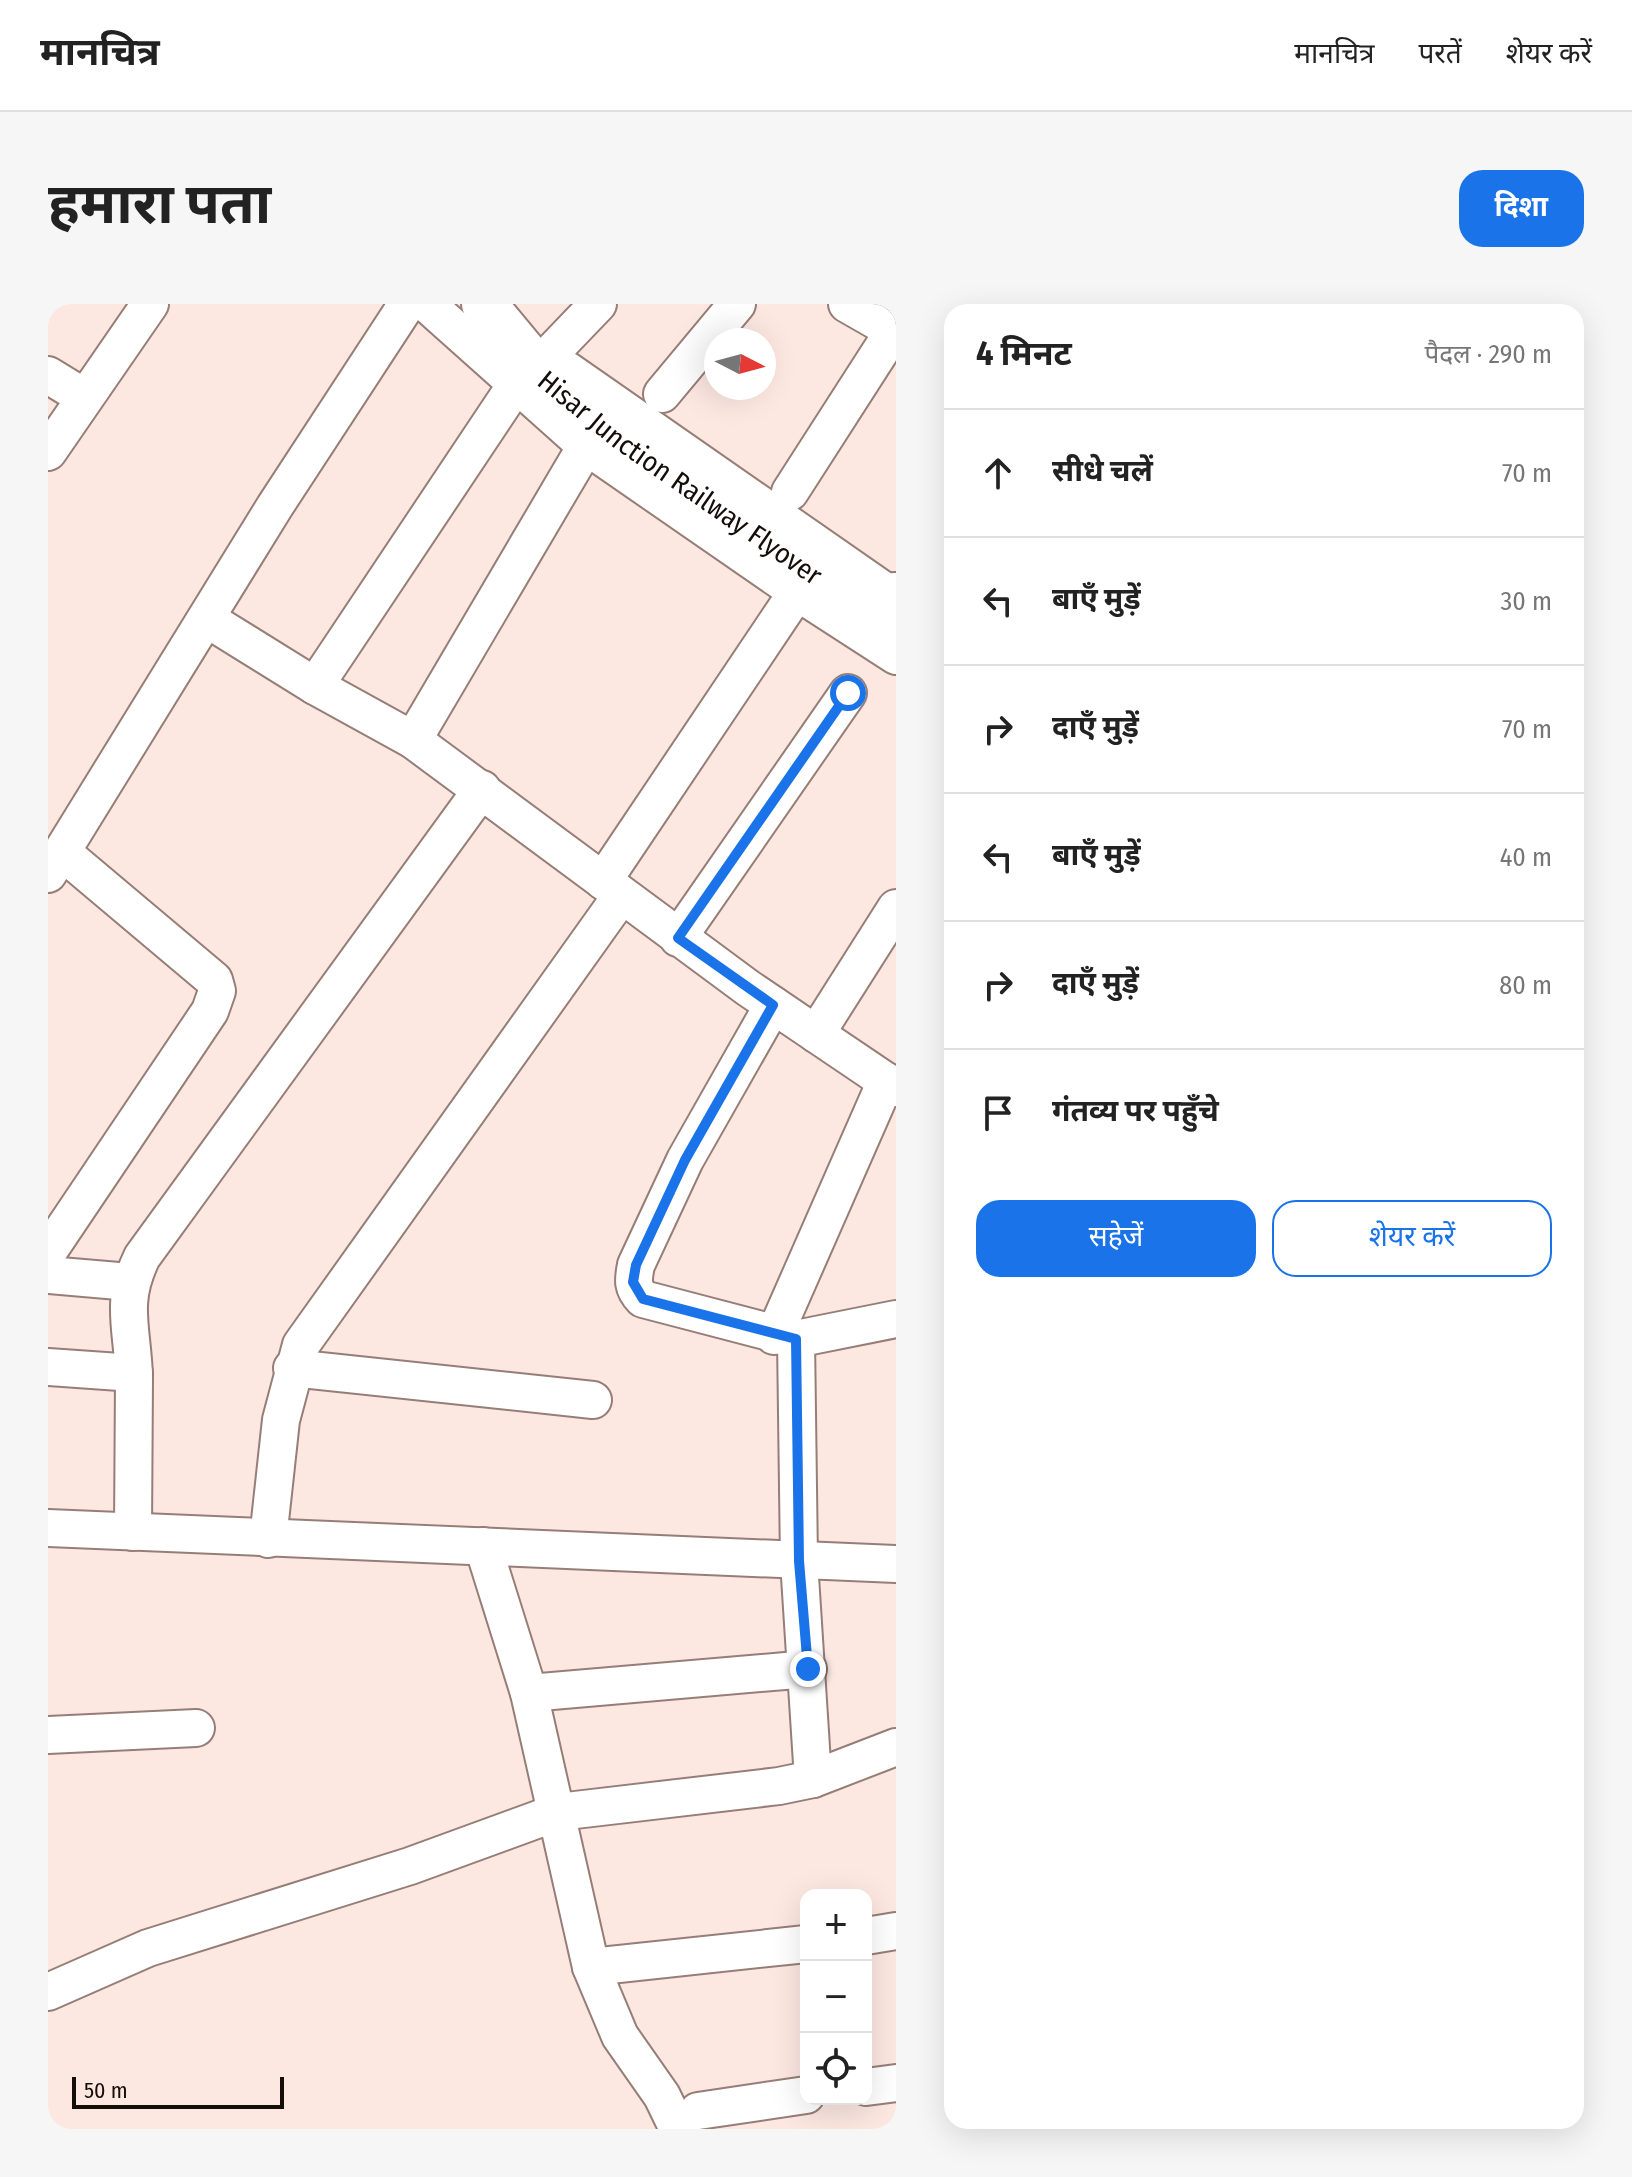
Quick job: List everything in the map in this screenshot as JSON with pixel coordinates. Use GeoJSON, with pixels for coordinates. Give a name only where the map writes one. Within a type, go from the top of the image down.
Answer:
{"type":"FeatureCollection","features":[{"type":"Feature","properties":{"kind":"main road","name":"Hisar Junction Railway Flyover"},"geometry":{"type":"LineString","coordinates":[[484,304],[538,373],[620,440],[896,631]]}},
{"type":"Feature","properties":{"kind":"street"},"geometry":{"type":"LineString","coordinates":[[48,452],[150,304]]}},
{"type":"Feature","properties":{"kind":"street"},"geometry":{"type":"LineString","coordinates":[[50,1243],[210,1011],[217,991],[214,980],[55,863],[275,506],[407,304]]}},
{"type":"Feature","properties":{"kind":"street"},"geometry":{"type":"LineString","coordinates":[[427,304],[538,373],[588,388],[886,592],[896,591]]}},
{"type":"Feature","properties":{"kind":"street"},"geometry":{"type":"LineString","coordinates":[[510,304],[538,373],[586,446],[797,592],[896,656]]}},
{"type":"Feature","properties":{"kind":"street"},"geometry":{"type":"LineString","coordinates":[[315,686],[538,373],[598,304]]}},
{"type":"Feature","properties":{"kind":"street"},"geometry":{"type":"LineString","coordinates":[[662,394],[737,304]]}},
{"type":"Feature","properties":{"kind":"street"},"geometry":{"type":"LineString","coordinates":[[790,492],[895,330],[847,304]]}},
{"type":"Feature","properties":{"kind":"street"},"geometry":{"type":"LineString","coordinates":[[48,375],[84,397]]}},
{"type":"Feature","properties":{"kind":"street"},"geometry":{"type":"LineString","coordinates":[[413,740],[586,446]]}},
{"type":"Feature","properties":{"kind":"street"},"geometry":{"type":"LineString","coordinates":[[268,1539],[281,1420],[292,1368],[313,1324],[612,888],[797,592]]}},
{"type":"Feature","properties":{"kind":"street"},"geometry":{"type":"LineString","coordinates":[[207,619],[315,686],[413,740],[678,938],[891,1085],[785,1338],[813,1779]]}},
{"type":"Feature","properties":{"kind":"street"},"geometry":{"type":"LineString","coordinates":[[678,938],[848,693]]}},
{"type":"Feature","properties":{"kind":"street"},"geometry":{"type":"LineString","coordinates":[[133,1532],[134,1373],[128,1306],[130,1282],[142,1257],[482,789]]}},
{"type":"Feature","properties":{"kind":"street"},"geometry":{"type":"LineString","coordinates":[[816,1034],[896,908]]}},
{"type":"Feature","properties":{"kind":"street"},"geometry":{"type":"LineString","coordinates":[[773,1005],[685,1160],[636,1265],[633,1282],[643,1299],[785,1338],[896,1319]]}},
{"type":"Feature","properties":{"kind":"street"},"geometry":{"type":"LineString","coordinates":[[48,1275],[130,1282]]}},
{"type":"Feature","properties":{"kind":"street"},"geometry":{"type":"LineString","coordinates":[[48,1367],[134,1373]]}},
{"type":"Feature","properties":{"kind":"street"},"geometry":{"type":"LineString","coordinates":[[292,1368],[593,1400]]}},
{"type":"Feature","properties":{"kind":"street"},"geometry":{"type":"LineString","coordinates":[[48,1528],[896,1564]]}},
{"type":"Feature","properties":{"kind":"street"},"geometry":{"type":"LineString","coordinates":[[483,1546],[529,1693],[591,1967],[620,2036],[662,2096],[688,2120],[739,2129]]}},
{"type":"Feature","properties":{"kind":"street"},"geometry":{"type":"LineString","coordinates":[[529,1693],[808,1669]]}},
{"type":"Feature","properties":{"kind":"street"},"geometry":{"type":"LineString","coordinates":[[48,1735],[196,1728]]}},
{"type":"Feature","properties":{"kind":"street"},"geometry":{"type":"LineString","coordinates":[[48,1992],[148,1948],[410,1866],[558,1812],[813,1779],[894,1758]]}},
{"type":"Feature","properties":{"kind":"street"},"geometry":{"type":"LineString","coordinates":[[872,1935],[896,1931]]}},
{"type":"Feature","properties":{"kind":"street"},"geometry":{"type":"LineString","coordinates":[[591,1967],[800,1945]]}},
{"type":"Feature","properties":{"kind":"street"},"geometry":{"type":"LineString","coordinates":[[872,2086],[896,2083]]}},
{"type":"Feature","properties":{"kind":"street"},"geometry":{"type":"LineString","coordinates":[[688,2120],[800,2096]]}},
{"type":"Feature","properties":{"kind":"route"},"geometry":{"type":"LineString","coordinates":[[808,1669],[799,1561],[796,1339],[774,1336],[643,1299],[636,1292],[633,1282],[636,1265],[685,1160],[773,1005],[678,938],[848,693]]}}]}
